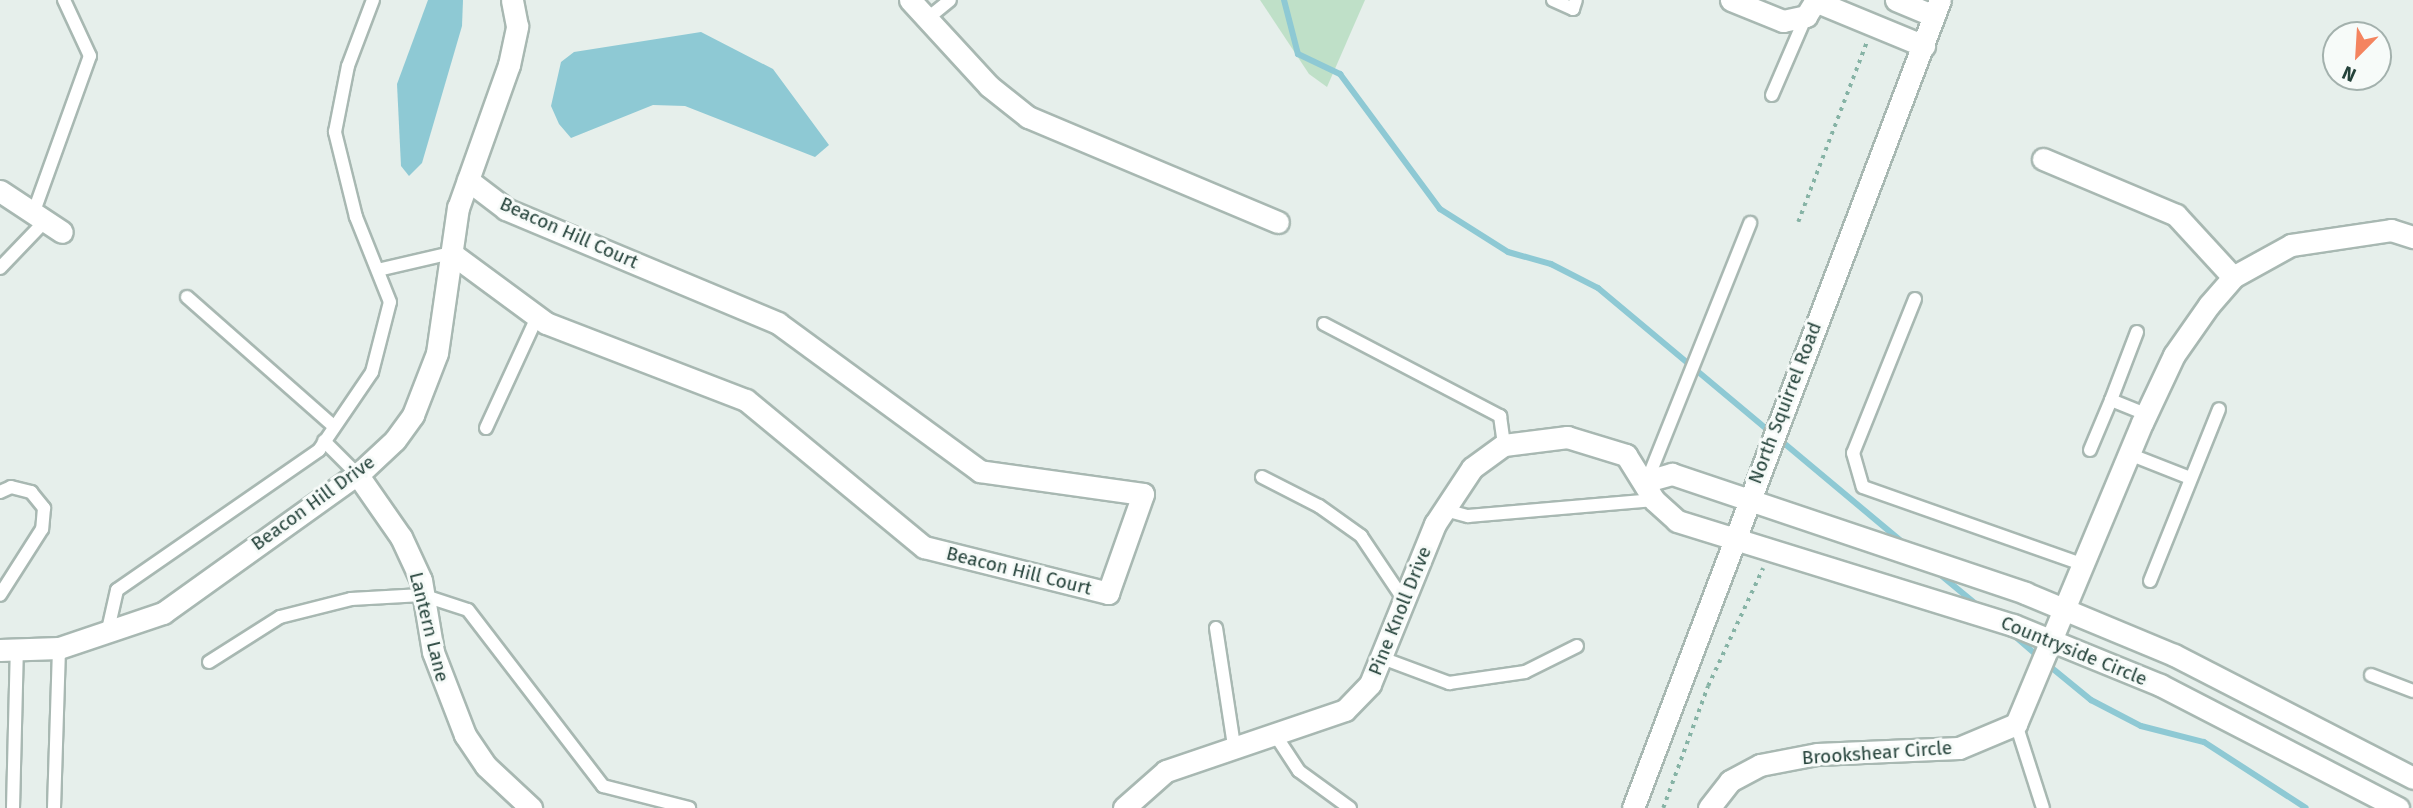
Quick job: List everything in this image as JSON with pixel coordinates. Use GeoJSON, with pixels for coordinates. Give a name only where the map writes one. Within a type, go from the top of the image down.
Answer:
{"type":"FeatureCollection","features":[{"type":"Feature","properties":{"kind":"street","name":"Beacon Hill Drive"},"geometry":{"type":"LineString","coordinates":[[8,650],[59,648],[107,635],[163,612],[357,474],[413,415],[437,353],[452,253],[468,180],[509,65],[517,26],[512,0]]}},
{"type":"Feature","properties":{"kind":"street"},"geometry":{"type":"LineString","coordinates":[[910,0],[989,86],[1028,117],[1278,222]]}},
{"type":"Feature","properties":{"kind":"street"},"geometry":{"type":"LineString","coordinates":[[1731,0],[1783,21],[1812,5],[1924,46]]}},
{"type":"Feature","properties":{"kind":"street"},"geometry":{"type":"LineString","coordinates":[[1896,0],[1937,8]]}},
{"type":"Feature","properties":{"kind":"street","name":"North Squirrel Road"},"geometry":{"type":"LineString","coordinates":[[1633,808],[1731,543],[1937,8]]}},
{"type":"Feature","properties":{"kind":"street"},"geometry":{"type":"LineString","coordinates":[[2043,159],[2176,215],[2233,277]]}},
{"type":"Feature","properties":{"kind":"street","name":"Beacon Hill Court"},"geometry":{"type":"LineString","coordinates":[[452,253],[537,317],[746,400],[924,547],[1108,593],[1143,494],[980,471],[778,323],[506,209],[468,180]]}},
{"type":"Feature","properties":{"kind":"street"},"geometry":{"type":"LineString","coordinates":[[0,191],[47,222]]}},
{"type":"Feature","properties":{"kind":"street","name":"Countryside Circle"},"geometry":{"type":"LineString","coordinates":[[2061,626],[2129,454],[2174,355],[2233,277],[2304,242],[2391,230],[2413,237]]}},
{"type":"Feature","properties":{"kind":"street","name":"Pine Knoll Drive"},"geometry":{"type":"LineString","coordinates":[[1124,808],[1166,771],[1345,710],[1370,684],[1445,510],[1472,468],[1504,445],[1546,437],[1597,442],[1626,454],[1650,490],[1677,521],[1731,543]]}},
{"type":"Feature","properties":{"kind":"street","name":"Lantern Lane"},"geometry":{"type":"LineString","coordinates":[[357,474],[401,537],[422,595],[433,652],[465,734],[486,766],[531,808]]}},
{"type":"Feature","properties":{"kind":"street"},"geometry":{"type":"LineString","coordinates":[[1650,490],[1672,474],[1747,502]]}},
{"type":"Feature","properties":{"kind":"street","name":"Countryside Circle"},"geometry":{"type":"LineString","coordinates":[[1747,502],[2061,626],[2160,685],[2398,808]]}},
{"type":"Feature","properties":{"kind":"street","name":"Countryside Circle"},"geometry":{"type":"LineString","coordinates":[[1731,543],[2174,654],[2413,778]]}},
{"type":"Feature","properties":{"kind":"street"},"geometry":{"type":"LineString","coordinates":[[2016,724],[2061,626]]}},
{"type":"Feature","properties":{"kind":"street","name":"Brookshear Circle"},"geometry":{"type":"LineString","coordinates":[[1709,808],[1730,781],[1760,765],[1817,754],[1959,748],[2016,724]]}},
{"type":"Feature","properties":{"kind":"lane"},"geometry":{"type":"LineString","coordinates":[[0,268],[47,222],[90,56],[64,0]]}},
{"type":"Feature","properties":{"kind":"lane"},"geometry":{"type":"LineString","coordinates":[[107,635],[117,590],[324,441],[332,425],[372,372],[390,302],[382,269],[356,217],[335,132],[348,66],[373,0]]}},
{"type":"Feature","properties":{"kind":"lane"},"geometry":{"type":"LineString","coordinates":[[928,18],[950,0]]}},
{"type":"Feature","properties":{"kind":"lane"},"geometry":{"type":"LineString","coordinates":[[1553,0],[1573,9],[1576,0]]}},
{"type":"Feature","properties":{"kind":"lane"},"geometry":{"type":"LineString","coordinates":[[1772,95],[1812,5]]}},
{"type":"Feature","properties":{"kind":"lane"},"geometry":{"type":"LineString","coordinates":[[1445,510],[1468,516],[1650,490],[1749,223]]}},
{"type":"Feature","properties":{"kind":"lane"},"geometry":{"type":"LineString","coordinates":[[382,269],[452,253]]}},
{"type":"Feature","properties":{"kind":"lane"},"geometry":{"type":"LineString","coordinates":[[187,297],[332,425]]}},
{"type":"Feature","properties":{"kind":"lane"},"geometry":{"type":"LineString","coordinates":[[1915,299],[1853,453],[1863,487],[2085,565]]}},
{"type":"Feature","properties":{"kind":"lane"},"geometry":{"type":"LineString","coordinates":[[486,428],[537,317]]}},
{"type":"Feature","properties":{"kind":"lane"},"geometry":{"type":"LineString","coordinates":[[1324,324],[1500,416],[1504,445]]}},
{"type":"Feature","properties":{"kind":"lane"},"geometry":{"type":"LineString","coordinates":[[2090,450],[2137,332]]}},
{"type":"Feature","properties":{"kind":"lane"},"geometry":{"type":"LineString","coordinates":[[2111,400],[2146,414]]}},
{"type":"Feature","properties":{"kind":"lane"},"geometry":{"type":"LineString","coordinates":[[2150,581],[2219,409]]}},
{"type":"Feature","properties":{"kind":"lane"},"geometry":{"type":"LineString","coordinates":[[324,441],[357,474]]}},
{"type":"Feature","properties":{"kind":"lane"},"geometry":{"type":"LineString","coordinates":[[2129,454],[2190,478]]}},
{"type":"Feature","properties":{"kind":"lane"},"geometry":{"type":"LineString","coordinates":[[1262,477],[1319,506],[1360,536],[1406,604]]}},
{"type":"Feature","properties":{"kind":"lane"},"geometry":{"type":"LineString","coordinates":[[0,492],[11,486],[31,492],[44,508],[42,529],[0,595]]}},
{"type":"Feature","properties":{"kind":"lane"},"geometry":{"type":"LineString","coordinates":[[209,662],[279,617],[351,598],[422,595],[468,610],[603,786],[689,808]]}},
{"type":"Feature","properties":{"kind":"lane"},"geometry":{"type":"LineString","coordinates":[[1216,628],[1234,746]]}},
{"type":"Feature","properties":{"kind":"lane"},"geometry":{"type":"LineString","coordinates":[[1382,658],[1449,683],[1525,672],[1577,646]]}},
{"type":"Feature","properties":{"kind":"lane"},"geometry":{"type":"LineString","coordinates":[[54,808],[59,648]]}},
{"type":"Feature","properties":{"kind":"lane"},"geometry":{"type":"LineString","coordinates":[[8,650],[13,808]]}},
{"type":"Feature","properties":{"kind":"lane"},"geometry":{"type":"LineString","coordinates":[[2371,675],[2413,691]]}},
{"type":"Feature","properties":{"kind":"lane"},"geometry":{"type":"LineString","coordinates":[[2016,724],[2043,808]]}},
{"type":"Feature","properties":{"kind":"lane"},"geometry":{"type":"LineString","coordinates":[[1274,733],[1299,771],[1350,808]]}},
{"type":"Feature","properties":{"kind":"path"},"geometry":{"type":"LineString","coordinates":[[1798,222],[1870,33]]}},
{"type":"Feature","properties":{"kind":"path"},"geometry":{"type":"LineString","coordinates":[[1663,808],[1709,686],[1761,576]]}},
{"type":"Feature","properties":{"kind":"green space"},"geometry":{"type":"Polygon","coordinates":[[[1260,0],[1365,0],[1327,87],[1309,74],[1260,0]]]}},
{"type":"Feature","properties":{"kind":"water"},"geometry":{"type":"Polygon","coordinates":[[[428,0],[463,0],[462,26],[422,163],[409,176],[401,166],[397,84],[428,0]]]}},
{"type":"Feature","properties":{"kind":"water"},"geometry":{"type":"Polygon","coordinates":[[[701,32],[773,69],[829,145],[815,157],[685,106],[653,105],[571,138],[559,124],[551,106],[561,62],[574,52],[701,32]]]}},
{"type":"Feature","properties":{"kind":"waterway"},"geometry":{"type":"LineString","coordinates":[[1284,0],[1298,54],[1340,74],[1440,209],[1508,252],[1551,264],[1598,288],[1770,432]]}},
{"type":"Feature","properties":{"kind":"waterway"},"geometry":{"type":"LineString","coordinates":[[1779,439],[1902,542]]}},
{"type":"Feature","properties":{"kind":"waterway"},"geometry":{"type":"LineString","coordinates":[[1937,572],[1977,605]]}},
{"type":"Feature","properties":{"kind":"waterway"},"geometry":{"type":"LineString","coordinates":[[2010,632],[2039,657]]}},
{"type":"Feature","properties":{"kind":"waterway"},"geometry":{"type":"LineString","coordinates":[[2047,664],[2091,700],[2141,726],[2204,742],[2306,808]]}}]}
